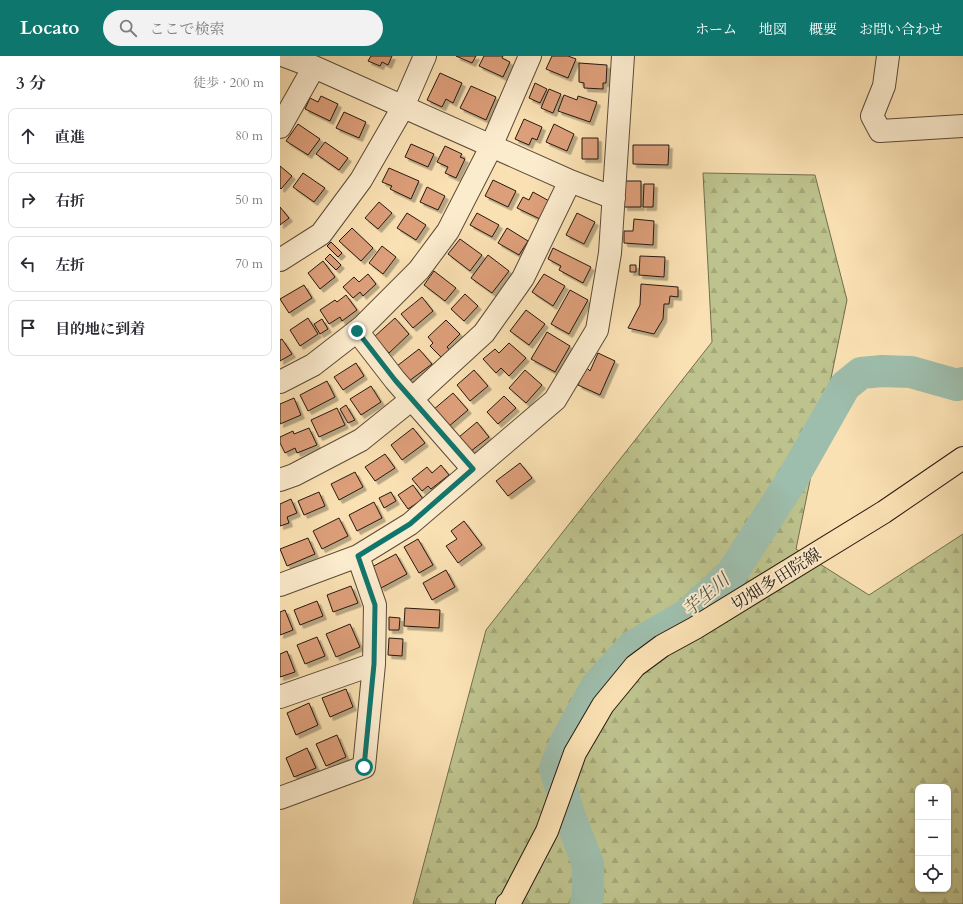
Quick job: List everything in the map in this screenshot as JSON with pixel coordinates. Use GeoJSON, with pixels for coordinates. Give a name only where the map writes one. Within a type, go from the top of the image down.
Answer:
{"type":"FeatureCollection","features":[{"type":"Feature","properties":{"kind":"main road","name":"切畑多田院線"},"geometry":{"type":"LineString","coordinates":[[507,904],[510,902],[547,831],[575,753],[603,705],[635,666],[662,646],[696,628],[884,512],[963,458]]}},
{"type":"Feature","properties":{"kind":"street"},"geometry":{"type":"LineString","coordinates":[[285,56],[403,106],[570,181],[614,198]]}},
{"type":"Feature","properties":{"kind":"street"},"geometry":{"type":"LineString","coordinates":[[280,260],[321,234],[361,180],[403,106],[425,56]]}},
{"type":"Feature","properties":{"kind":"street"},"geometry":{"type":"LineString","coordinates":[[280,382],[313,365],[357,331],[419,270],[448,230],[491,146],[530,56]]}},
{"type":"Feature","properties":{"kind":"street"},"geometry":{"type":"LineString","coordinates":[[280,585],[358,556],[410,524],[555,400],[597,330],[610,253],[624,56]]}},
{"type":"Feature","properties":{"kind":"street"},"geometry":{"type":"LineString","coordinates":[[888,56],[884,86],[872,116],[880,131],[963,126]]}},
{"type":"Feature","properties":{"kind":"street"},"geometry":{"type":"LineString","coordinates":[[280,127],[314,67]]}},
{"type":"Feature","properties":{"kind":"street"},"geometry":{"type":"LineString","coordinates":[[280,480],[294,475],[360,440],[412,400],[484,333],[523,278],[570,181]]}},
{"type":"Feature","properties":{"kind":"street"},"geometry":{"type":"LineString","coordinates":[[357,331],[395,380],[473,469]]}},
{"type":"Feature","properties":{"kind":"street"},"geometry":{"type":"LineString","coordinates":[[280,798],[364,767],[374,664],[375,605],[358,556]]}},
{"type":"Feature","properties":{"kind":"street"},"geometry":{"type":"LineString","coordinates":[[280,697],[374,664]]}},
{"type":"Feature","properties":{"kind":"green space"},"geometry":{"type":"Polygon","coordinates":[[[703,173],[815,175],[847,300],[796,549],[869,595],[963,534],[963,904],[413,904],[486,630],[712,342],[703,173]]]}},
{"type":"Feature","properties":{"kind":"building"},"geometry":{"type":"Polygon","coordinates":[[[371,56],[392,56],[388,65],[382,62],[380,66],[368,61],[371,56]]]}},
{"type":"Feature","properties":{"kind":"building"},"geometry":{"type":"Polygon","coordinates":[[[456,56],[476,56],[472,63],[456,56]]]}},
{"type":"Feature","properties":{"kind":"building"},"geometry":{"type":"Polygon","coordinates":[[[484,56],[503,56],[502,58],[510,62],[503,77],[479,66],[484,56]]]}},
{"type":"Feature","properties":{"kind":"building"},"geometry":{"type":"Polygon","coordinates":[[[552,56],[568,56],[576,59],[568,78],[546,69],[552,56]]]}},
{"type":"Feature","properties":{"kind":"building"},"geometry":{"type":"Polygon","coordinates":[[[579,63],[607,65],[606,83],[603,83],[603,89],[584,88],[584,83],[579,82],[579,63]]]}},
{"type":"Feature","properties":{"kind":"building"},"geometry":{"type":"Polygon","coordinates":[[[440,73],[462,83],[453,103],[446,99],[442,107],[427,100],[440,73]]]}},
{"type":"Feature","properties":{"kind":"building"},"geometry":{"type":"Polygon","coordinates":[[[535,83],[547,89],[540,103],[529,98],[535,83]]]}},
{"type":"Feature","properties":{"kind":"building"},"geometry":{"type":"Polygon","coordinates":[[[471,86],[496,97],[486,120],[460,108],[471,86]]]}},
{"type":"Feature","properties":{"kind":"building"},"geometry":{"type":"Polygon","coordinates":[[[549,89],[561,94],[553,113],[541,108],[549,89]]]}},
{"type":"Feature","properties":{"kind":"building"},"geometry":{"type":"Polygon","coordinates":[[[564,95],[577,100],[578,96],[597,102],[590,122],[558,111],[564,95]]]}},
{"type":"Feature","properties":{"kind":"building"},"geometry":{"type":"Polygon","coordinates":[[[321,96],[338,104],[330,121],[305,109],[310,98],[318,102],[321,96]]]}},
{"type":"Feature","properties":{"kind":"building"},"geometry":{"type":"Polygon","coordinates":[[[344,112],[366,122],[359,138],[336,128],[344,112]]]}},
{"type":"Feature","properties":{"kind":"building"},"geometry":{"type":"Polygon","coordinates":[[[524,119],[542,127],[537,140],[532,138],[529,145],[515,139],[524,119]]]}},
{"type":"Feature","properties":{"kind":"building"},"geometry":{"type":"Polygon","coordinates":[[[298,124],[320,139],[308,155],[286,141],[298,124]]]}},
{"type":"Feature","properties":{"kind":"building"},"geometry":{"type":"Polygon","coordinates":[[[554,124],[574,134],[567,151],[546,142],[554,124]]]}},
{"type":"Feature","properties":{"kind":"building"},"geometry":{"type":"Polygon","coordinates":[[[582,138],[598,138],[598,159],[582,159],[582,138]]]}},
{"type":"Feature","properties":{"kind":"building"},"geometry":{"type":"Polygon","coordinates":[[[325,142],[348,158],[339,170],[316,154],[325,142]]]}},
{"type":"Feature","properties":{"kind":"building"},"geometry":{"type":"Polygon","coordinates":[[[411,144],[434,154],[428,167],[405,157],[411,144]]]}},
{"type":"Feature","properties":{"kind":"building"},"geometry":{"type":"Polygon","coordinates":[[[633,145],[669,145],[668,165],[633,164],[633,145]]]}},
{"type":"Feature","properties":{"kind":"building"},"geometry":{"type":"Polygon","coordinates":[[[445,146],[462,154],[460,157],[465,159],[456,178],[445,173],[448,167],[437,162],[445,146]]]}},
{"type":"Feature","properties":{"kind":"building"},"geometry":{"type":"Polygon","coordinates":[[[280,166],[292,176],[281,189],[280,188],[280,166]]]}},
{"type":"Feature","properties":{"kind":"building"},"geometry":{"type":"Polygon","coordinates":[[[389,168],[419,181],[411,199],[390,189],[392,186],[382,182],[389,168]]]}},
{"type":"Feature","properties":{"kind":"building"},"geometry":{"type":"Polygon","coordinates":[[[303,173],[325,188],[314,202],[293,187],[303,173]]]}},
{"type":"Feature","properties":{"kind":"building"},"geometry":{"type":"Polygon","coordinates":[[[493,180],[516,191],[508,207],[485,196],[493,180]]]}},
{"type":"Feature","properties":{"kind":"building"},"geometry":{"type":"Polygon","coordinates":[[[624,181],[641,181],[641,207],[624,207],[624,181]]]}},
{"type":"Feature","properties":{"kind":"building"},"geometry":{"type":"Polygon","coordinates":[[[644,184],[654,184],[653,207],[643,207],[644,184]]]}},
{"type":"Feature","properties":{"kind":"building"},"geometry":{"type":"Polygon","coordinates":[[[427,187],[445,196],[438,210],[420,202],[427,187]]]}},
{"type":"Feature","properties":{"kind":"building"},"geometry":{"type":"Polygon","coordinates":[[[533,192],[551,202],[542,220],[517,208],[523,197],[529,200],[533,192]]]}},
{"type":"Feature","properties":{"kind":"building"},"geometry":{"type":"Polygon","coordinates":[[[379,202],[392,213],[378,229],[365,218],[379,202]]]}},
{"type":"Feature","properties":{"kind":"building"},"geometry":{"type":"Polygon","coordinates":[[[280,207],[289,218],[280,225],[280,207]]]}},
{"type":"Feature","properties":{"kind":"building"},"geometry":{"type":"Polygon","coordinates":[[[407,213],[426,225],[416,240],[397,228],[407,213]]]}},
{"type":"Feature","properties":{"kind":"building"},"geometry":{"type":"Polygon","coordinates":[[[477,213],[499,225],[492,237],[470,225],[477,213]]]}},
{"type":"Feature","properties":{"kind":"building"},"geometry":{"type":"Polygon","coordinates":[[[577,213],[595,222],[584,244],[566,235],[577,213]]]}},
{"type":"Feature","properties":{"kind":"building"},"geometry":{"type":"Polygon","coordinates":[[[634,219],[654,221],[653,245],[624,243],[624,231],[633,231],[634,219]]]}},
{"type":"Feature","properties":{"kind":"building"},"geometry":{"type":"Polygon","coordinates":[[[352,228],[373,248],[361,261],[339,241],[352,228]]]}},
{"type":"Feature","properties":{"kind":"building"},"geometry":{"type":"Polygon","coordinates":[[[507,228],[528,241],[519,255],[498,243],[507,228]]]}},
{"type":"Feature","properties":{"kind":"building"},"geometry":{"type":"Polygon","coordinates":[[[460,239],[482,255],[470,271],[448,254],[460,239]]]}},
{"type":"Feature","properties":{"kind":"building"},"geometry":{"type":"Polygon","coordinates":[[[331,242],[342,253],[338,257],[327,246],[331,242]]]}},
{"type":"Feature","properties":{"kind":"building"},"geometry":{"type":"Polygon","coordinates":[[[382,246],[396,257],[383,274],[369,263],[382,246]]]}},
{"type":"Feature","properties":{"kind":"building"},"geometry":{"type":"Polygon","coordinates":[[[553,248],[591,267],[583,283],[559,270],[561,266],[548,259],[553,248]]]}},
{"type":"Feature","properties":{"kind":"building"},"geometry":{"type":"Polygon","coordinates":[[[330,254],[341,265],[336,270],[325,259],[330,254]]]}},
{"type":"Feature","properties":{"kind":"building"},"geometry":{"type":"Polygon","coordinates":[[[488,255],[509,271],[492,293],[471,278],[488,255]]]}},
{"type":"Feature","properties":{"kind":"building"},"geometry":{"type":"Polygon","coordinates":[[[640,256],[665,257],[664,277],[639,275],[640,256]]]}},
{"type":"Feature","properties":{"kind":"building"},"geometry":{"type":"Polygon","coordinates":[[[323,261],[335,277],[320,289],[308,273],[323,261]]]}},
{"type":"Feature","properties":{"kind":"building"},"geometry":{"type":"Polygon","coordinates":[[[630,265],[636,265],[636,272],[630,272],[630,265]]]}},
{"type":"Feature","properties":{"kind":"building"},"geometry":{"type":"Polygon","coordinates":[[[434,271],[456,288],[445,301],[424,285],[434,271]]]}},
{"type":"Feature","properties":{"kind":"building"},"geometry":{"type":"Polygon","coordinates":[[[368,274],[376,284],[363,296],[360,292],[353,298],[343,287],[354,277],[359,282],[368,274]]]}},
{"type":"Feature","properties":{"kind":"building"},"geometry":{"type":"Polygon","coordinates":[[[544,274],[565,286],[553,306],[532,292],[544,274]]]}},
{"type":"Feature","properties":{"kind":"building"},"geometry":{"type":"Polygon","coordinates":[[[641,284],[678,287],[678,297],[670,296],[669,304],[664,304],[663,319],[654,334],[628,328],[640,305],[641,284]]]}},
{"type":"Feature","properties":{"kind":"building"},"geometry":{"type":"Polygon","coordinates":[[[304,285],[312,298],[289,313],[280,299],[304,285]]]}},
{"type":"Feature","properties":{"kind":"building"},"geometry":{"type":"Polygon","coordinates":[[[570,290],[588,300],[569,334],[551,324],[570,290]]]}},
{"type":"Feature","properties":{"kind":"building"},"geometry":{"type":"Polygon","coordinates":[[[465,294],[478,306],[464,321],[451,309],[465,294]]]}},
{"type":"Feature","properties":{"kind":"building"},"geometry":{"type":"Polygon","coordinates":[[[346,295],[357,310],[342,321],[340,317],[329,324],[320,310],[335,300],[337,302],[346,295]]]}},
{"type":"Feature","properties":{"kind":"building"},"geometry":{"type":"Polygon","coordinates":[[[422,297],[433,311],[413,328],[401,314],[422,297]]]}},
{"type":"Feature","properties":{"kind":"building"},"geometry":{"type":"Polygon","coordinates":[[[526,310],[545,324],[529,345],[510,331],[526,310]]]}},
{"type":"Feature","properties":{"kind":"building"},"geometry":{"type":"Polygon","coordinates":[[[308,318],[318,334],[300,346],[290,330],[308,318]]]}},
{"type":"Feature","properties":{"kind":"building"},"geometry":{"type":"Polygon","coordinates":[[[395,318],[409,334],[389,353],[374,337],[395,318]]]}},
{"type":"Feature","properties":{"kind":"building"},"geometry":{"type":"Polygon","coordinates":[[[322,319],[328,329],[320,334],[314,324],[322,319]]]}},
{"type":"Feature","properties":{"kind":"building"},"geometry":{"type":"Polygon","coordinates":[[[446,320],[460,334],[447,347],[450,351],[443,359],[430,346],[433,343],[428,337],[446,320]]]}},
{"type":"Feature","properties":{"kind":"building"},"geometry":{"type":"Polygon","coordinates":[[[547,332],[570,346],[555,372],[531,359],[547,332]]]}},
{"type":"Feature","properties":{"kind":"building"},"geometry":{"type":"Polygon","coordinates":[[[282,339],[292,354],[280,361],[280,340],[282,339]]]}},
{"type":"Feature","properties":{"kind":"building"},"geometry":{"type":"Polygon","coordinates":[[[509,343],[526,358],[509,376],[501,368],[496,373],[483,359],[495,349],[499,353],[509,343]]]}},
{"type":"Feature","properties":{"kind":"building"},"geometry":{"type":"Polygon","coordinates":[[[419,349],[432,364],[409,381],[397,366],[419,349]]]}},
{"type":"Feature","properties":{"kind":"building"},"geometry":{"type":"Polygon","coordinates":[[[598,353],[615,361],[600,395],[578,385],[586,367],[590,371],[598,353]]]}},
{"type":"Feature","properties":{"kind":"building"},"geometry":{"type":"Polygon","coordinates":[[[356,363],[364,376],[343,390],[334,377],[356,363]]]}},
{"type":"Feature","properties":{"kind":"building"},"geometry":{"type":"Polygon","coordinates":[[[474,370],[488,386],[470,401],[457,385],[474,370]]]}},
{"type":"Feature","properties":{"kind":"building"},"geometry":{"type":"Polygon","coordinates":[[[525,370],[542,385],[526,403],[509,388],[525,370]]]}},
{"type":"Feature","properties":{"kind":"building"},"geometry":{"type":"Polygon","coordinates":[[[327,381],[335,397],[308,411],[300,395],[327,381]]]}},
{"type":"Feature","properties":{"kind":"building"},"geometry":{"type":"Polygon","coordinates":[[[371,386],[381,402],[361,415],[350,399],[371,386]]]}},
{"type":"Feature","properties":{"kind":"building"},"geometry":{"type":"Polygon","coordinates":[[[453,393],[468,410],[448,427],[433,410],[453,393]]]}},
{"type":"Feature","properties":{"kind":"building"},"geometry":{"type":"Polygon","coordinates":[[[504,396],[516,408],[498,424],[487,412],[504,396]]]}},
{"type":"Feature","properties":{"kind":"building"},"geometry":{"type":"Polygon","coordinates":[[[294,398],[301,415],[280,424],[280,404],[294,398]]]}},
{"type":"Feature","properties":{"kind":"building"},"geometry":{"type":"Polygon","coordinates":[[[346,405],[355,420],[348,423],[340,409],[346,405]]]}},
{"type":"Feature","properties":{"kind":"building"},"geometry":{"type":"Polygon","coordinates":[[[337,408],[345,425],[319,437],[311,420],[337,408]]]}},
{"type":"Feature","properties":{"kind":"building"},"geometry":{"type":"Polygon","coordinates":[[[477,422],[489,437],[471,451],[459,437],[477,422]]]}},
{"type":"Feature","properties":{"kind":"building"},"geometry":{"type":"Polygon","coordinates":[[[309,428],[317,445],[297,453],[295,448],[285,453],[280,443],[280,437],[293,431],[294,434],[309,428]]]}},
{"type":"Feature","properties":{"kind":"building"},"geometry":{"type":"Polygon","coordinates":[[[413,428],[425,443],[402,460],[391,445],[413,428]]]}},
{"type":"Feature","properties":{"kind":"building"},"geometry":{"type":"Polygon","coordinates":[[[385,454],[395,468],[375,481],[365,467],[385,454]]]}},
{"type":"Feature","properties":{"kind":"building"},"geometry":{"type":"Polygon","coordinates":[[[520,463],[532,478],[508,496],[496,481],[520,463]]]}},
{"type":"Feature","properties":{"kind":"building"},"geometry":{"type":"Polygon","coordinates":[[[441,465],[449,475],[431,489],[428,486],[422,491],[412,479],[427,467],[432,473],[441,465]]]}},
{"type":"Feature","properties":{"kind":"building"},"geometry":{"type":"Polygon","coordinates":[[[355,472],[363,487],[339,500],[331,484],[355,472]]]}},
{"type":"Feature","properties":{"kind":"building"},"geometry":{"type":"Polygon","coordinates":[[[413,485],[423,499],[408,509],[398,495],[413,485]]]}},
{"type":"Feature","properties":{"kind":"building"},"geometry":{"type":"Polygon","coordinates":[[[319,492],[325,506],[304,515],[298,501],[319,492]]]}},
{"type":"Feature","properties":{"kind":"building"},"geometry":{"type":"Polygon","coordinates":[[[391,492],[396,501],[384,508],[379,498],[391,492]]]}},
{"type":"Feature","properties":{"kind":"building"},"geometry":{"type":"Polygon","coordinates":[[[291,499],[297,513],[287,517],[289,523],[280,526],[280,504],[291,499]]]}},
{"type":"Feature","properties":{"kind":"building"},"geometry":{"type":"Polygon","coordinates":[[[374,502],[382,518],[357,531],[349,515],[374,502]]]}},
{"type":"Feature","properties":{"kind":"building"},"geometry":{"type":"Polygon","coordinates":[[[339,518],[348,536],[322,549],[313,531],[339,518]]]}},
{"type":"Feature","properties":{"kind":"building"},"geometry":{"type":"Polygon","coordinates":[[[464,521],[482,545],[458,563],[446,546],[457,539],[451,531],[464,521]]]}},
{"type":"Feature","properties":{"kind":"building"},"geometry":{"type":"Polygon","coordinates":[[[308,538],[315,554],[287,566],[280,549],[308,538]]]}},
{"type":"Feature","properties":{"kind":"building"},"geometry":{"type":"Polygon","coordinates":[[[418,539],[433,565],[419,573],[404,547],[418,539]]]}},
{"type":"Feature","properties":{"kind":"building"},"geometry":{"type":"Polygon","coordinates":[[[396,554],[407,574],[381,588],[370,568],[396,554]]]}},
{"type":"Feature","properties":{"kind":"building"},"geometry":{"type":"Polygon","coordinates":[[[446,570],[455,587],[432,600],[423,583],[446,570]]]}},
{"type":"Feature","properties":{"kind":"building"},"geometry":{"type":"Polygon","coordinates":[[[351,586],[358,603],[333,612],[327,595],[351,586]]]}},
{"type":"Feature","properties":{"kind":"building"},"geometry":{"type":"Polygon","coordinates":[[[317,601],[323,616],[300,625],[294,610],[317,601]]]}},
{"type":"Feature","properties":{"kind":"building"},"geometry":{"type":"Polygon","coordinates":[[[405,608],[440,610],[439,628],[404,626],[405,608]]]}},
{"type":"Feature","properties":{"kind":"building"},"geometry":{"type":"Polygon","coordinates":[[[285,610],[293,630],[280,635],[280,612],[285,610]]]}},
{"type":"Feature","properties":{"kind":"building"},"geometry":{"type":"Polygon","coordinates":[[[389,617],[400,618],[399,630],[389,630],[389,617]]]}},
{"type":"Feature","properties":{"kind":"building"},"geometry":{"type":"Polygon","coordinates":[[[350,624],[360,647],[336,657],[326,634],[350,624]]]}},
{"type":"Feature","properties":{"kind":"building"},"geometry":{"type":"Polygon","coordinates":[[[317,637],[325,656],[305,664],[297,645],[317,637]]]}},
{"type":"Feature","properties":{"kind":"building"},"geometry":{"type":"Polygon","coordinates":[[[389,638],[403,639],[402,656],[388,655],[389,638]]]}},
{"type":"Feature","properties":{"kind":"building"},"geometry":{"type":"Polygon","coordinates":[[[287,651],[295,672],[280,677],[280,654],[287,651]]]}},
{"type":"Feature","properties":{"kind":"building"},"geometry":{"type":"Polygon","coordinates":[[[346,689],[353,707],[330,717],[322,698],[346,689]]]}},
{"type":"Feature","properties":{"kind":"building"},"geometry":{"type":"Polygon","coordinates":[[[309,703],[318,725],[296,735],[287,713],[309,703]]]}},
{"type":"Feature","properties":{"kind":"building"},"geometry":{"type":"Polygon","coordinates":[[[337,735],[346,757],[326,766],[316,744],[337,735]]]}},
{"type":"Feature","properties":{"kind":"building"},"geometry":{"type":"Polygon","coordinates":[[[307,748],[316,768],[294,777],[286,758],[307,748]]]}},
{"type":"Feature","properties":{"kind":"waterway","name":"芋生川"},"geometry":{"type":"LineString","coordinates":[[586,904],[588,894],[588,864],[570,817],[555,768],[566,741],[597,685],[633,646],[688,614],[732,573],[793,478],[845,386],[861,373],[882,371],[911,372],[957,385],[963,383]]}},
{"type":"Feature","properties":{"kind":"route"},"geometry":{"type":"LineString","coordinates":[[357,331],[395,380],[473,469],[410,524],[358,556],[375,605],[374,664],[364,767]]}}]}
